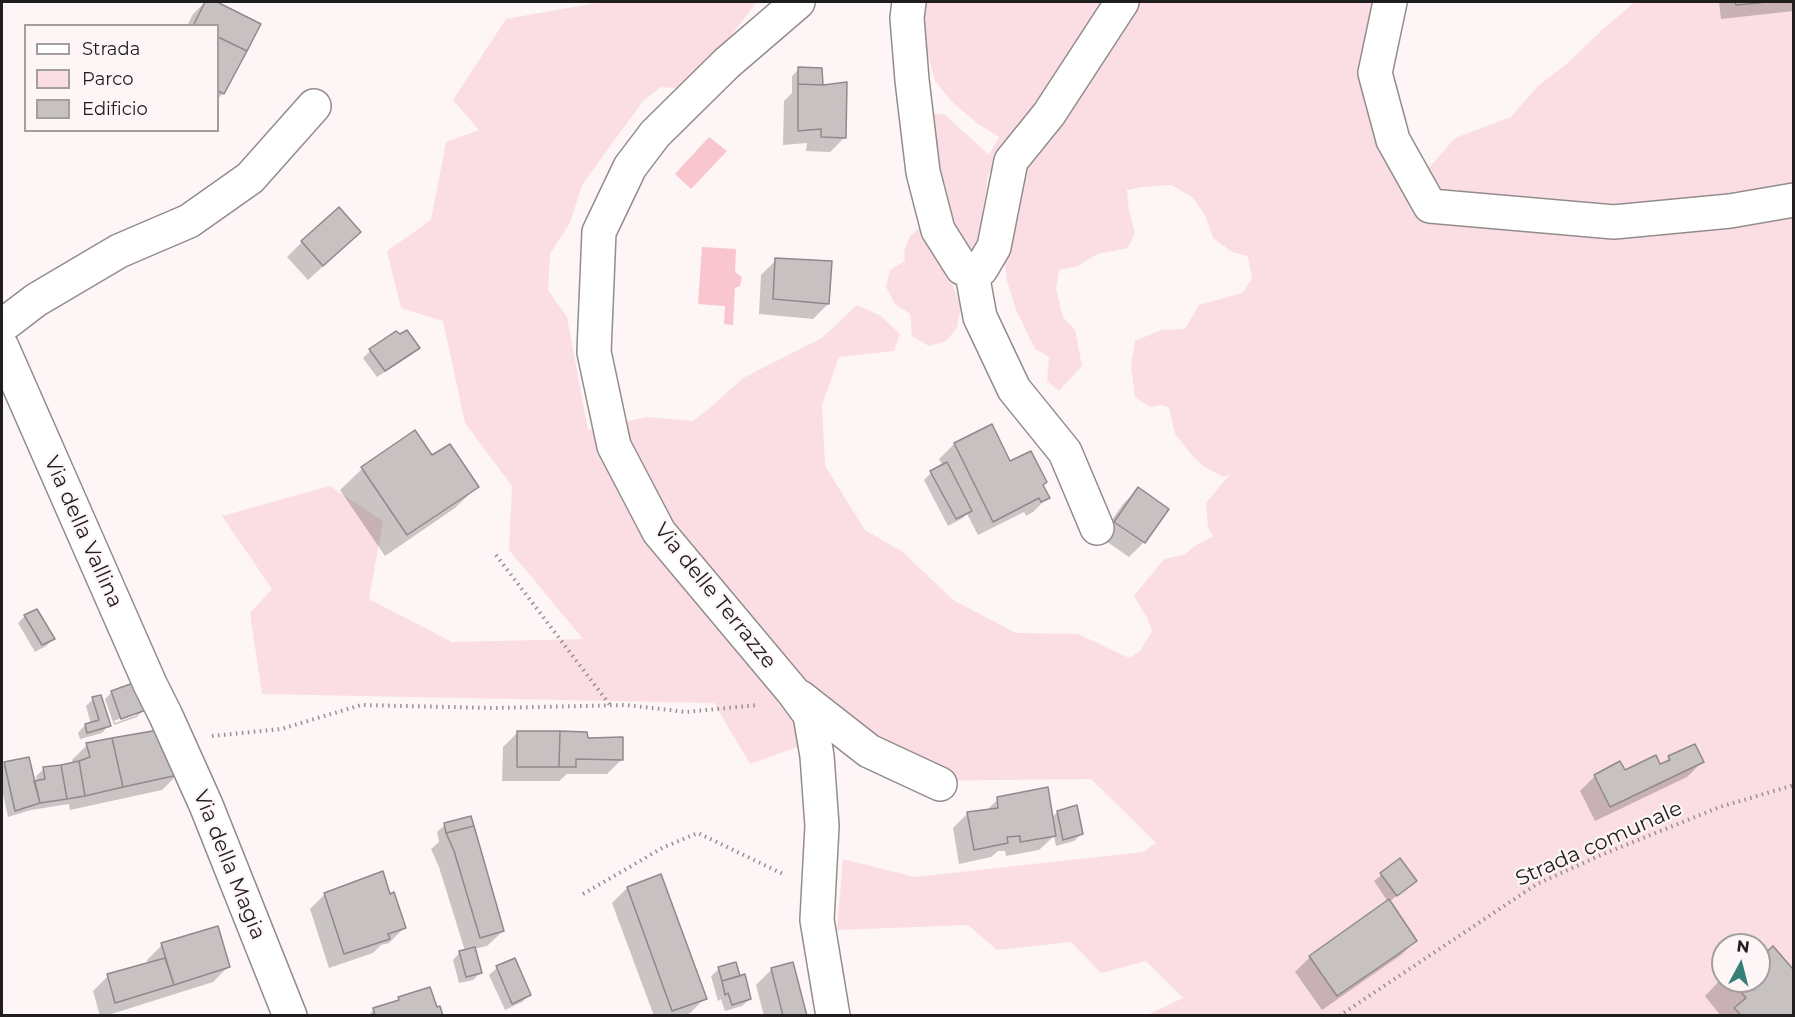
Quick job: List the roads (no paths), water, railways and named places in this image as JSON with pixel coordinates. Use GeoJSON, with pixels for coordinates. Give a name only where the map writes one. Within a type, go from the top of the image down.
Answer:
{"type":"FeatureCollection","features":[{"type":"Feature","properties":{"kind":"street","name":"Via delle Terrazze"},"geometry":{"type":"LineString","coordinates":[[798,2],[727,63],[663,126],[630,167],[599,232],[594,352],[614,446],[659,532],[810,715],[817,756],[822,825],[817,920],[833,1016]]}},
{"type":"Feature","properties":{"kind":"street"},"geometry":{"type":"LineString","coordinates":[[909,2],[907,18],[912,80],[923,172],[938,230],[962,268],[981,269],[994,247],[1011,161],[1049,114],[1122,2]]}},
{"type":"Feature","properties":{"kind":"street"},"geometry":{"type":"LineString","coordinates":[[1390,2],[1375,73],[1393,140],[1430,206],[1614,222],[1730,211],[1794,200]]}},
{"type":"Feature","properties":{"kind":"street"},"geometry":{"type":"LineString","coordinates":[[2,326],[36,300],[119,251],[189,221],[250,178],[314,106]]}},
{"type":"Feature","properties":{"kind":"street"},"geometry":{"type":"LineString","coordinates":[[971,268],[980,317],[1014,389],[1065,452],[1097,528]]}},
{"type":"Feature","properties":{"kind":"street","name":"Via della Vallina"},"geometry":{"type":"LineString","coordinates":[[2,347],[166,716]]}},
{"type":"Feature","properties":{"kind":"street"},"geometry":{"type":"LineString","coordinates":[[794,693],[869,751],[940,784]]}},
{"type":"Feature","properties":{"kind":"street","name":"Via della Magia"},"geometry":{"type":"LineString","coordinates":[[166,716],[206,805],[290,1016]]}}]}
